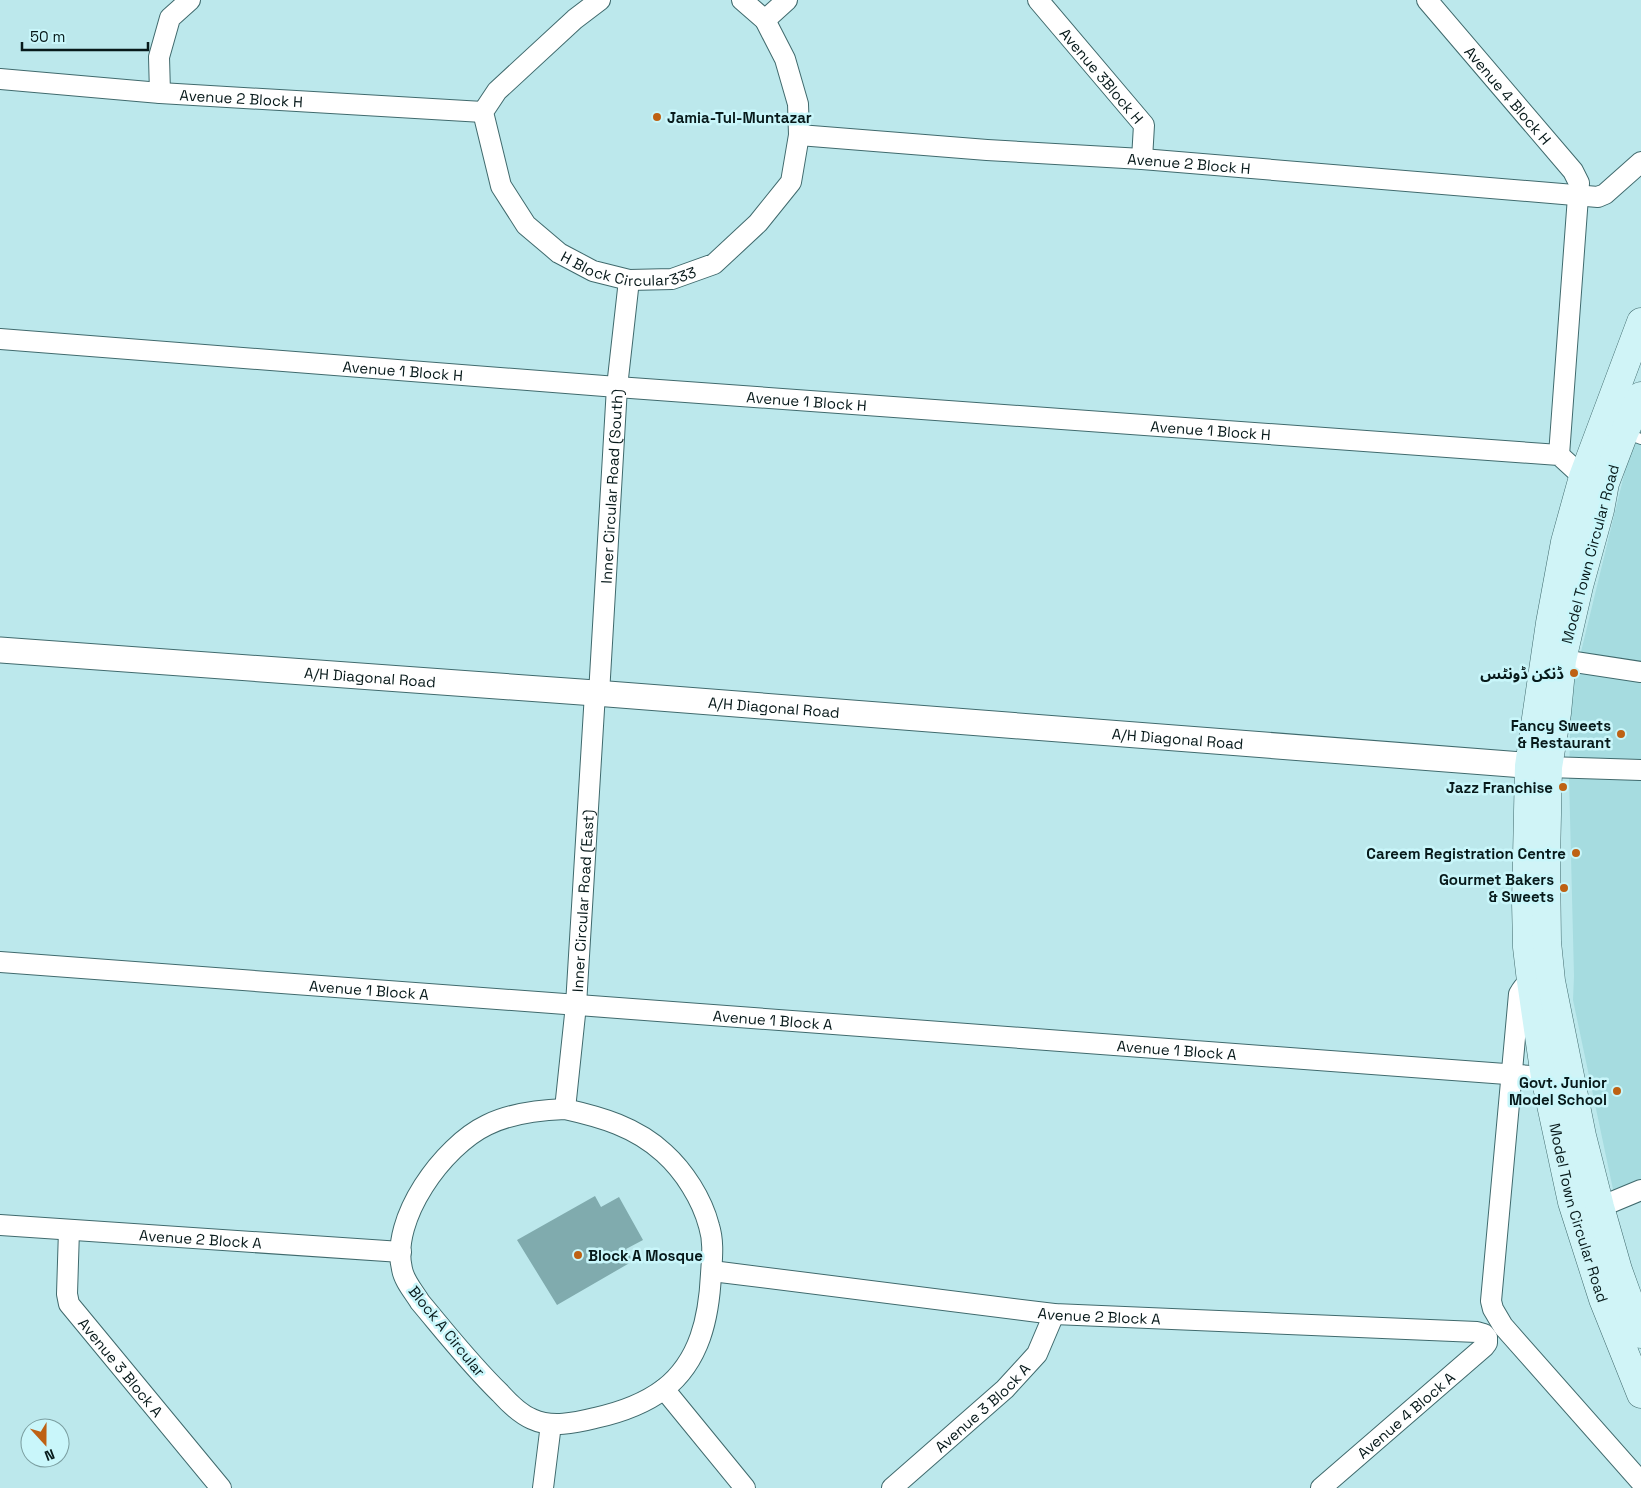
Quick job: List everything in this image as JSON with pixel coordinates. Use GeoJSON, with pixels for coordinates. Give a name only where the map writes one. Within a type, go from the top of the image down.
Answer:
{"type":"FeatureCollection","features":[{"type":"Feature","properties":{"kind":"main road","name":"Model Town Circular Road"},"geometry":{"type":"LineString","coordinates":[[1641,322],[1594,480],[1565,542],[1550,622],[1526,902],[1527,947],[1541,981],[1618,1270],[1641,1334]]}},
{"type":"Feature","properties":{"kind":"main road","name":"Model Town Circular Road"},"geometry":{"type":"LineString","coordinates":[[1594,480],[1632,436],[1641,396]]}},
{"type":"Feature","properties":{"kind":"main road","name":"Model Town Circular Road"},"geometry":{"type":"LineString","coordinates":[[1539,766],[1557,713],[1562,660],[1579,586],[1600,510],[1594,480]]}},
{"type":"Feature","properties":{"kind":"main road","name":"Model Town Circular Road"},"geometry":{"type":"LineString","coordinates":[[1541,981],[1546,1077],[1572,1202],[1603,1299],[1641,1394]]}},
{"type":"Feature","properties":{"kind":"street"},"geometry":{"type":"LineString","coordinates":[[160,93],[159,57],[170,18],[190,0]]}},
{"type":"Feature","properties":{"kind":"street"},"geometry":{"type":"LineString","coordinates":[[483,112],[497,90],[574,19],[600,0]]}},
{"type":"Feature","properties":{"kind":"street","name":"H Block Circular333"},"geometry":{"type":"LineString","coordinates":[[483,112],[500,186],[526,225],[559,253],[593,271],[629,280],[672,279],[714,264],[758,223],[791,182],[799,135],[798,104],[785,59],[765,20],[742,0]]}},
{"type":"Feature","properties":{"kind":"street"},"geometry":{"type":"LineString","coordinates":[[765,20],[788,0]]}},
{"type":"Feature","properties":{"kind":"street","name":"Avenue 3Block H"},"geometry":{"type":"LineString","coordinates":[[1038,0],[1144,125],[1142,159]]}},
{"type":"Feature","properties":{"kind":"street","name":"Avenue 4 Block H"},"geometry":{"type":"LineString","coordinates":[[1427,0],[1573,171],[1579,183],[1580,195]]}},
{"type":"Feature","properties":{"kind":"street","name":"Avenue 2 Block H"},"geometry":{"type":"LineString","coordinates":[[0,79],[160,93],[483,112]]}},
{"type":"Feature","properties":{"kind":"street","name":"Avenue 2 Block H"},"geometry":{"type":"LineString","coordinates":[[799,135],[988,150],[1142,159],[1598,197],[1605,194],[1641,162]]}},
{"type":"Feature","properties":{"kind":"street"},"geometry":{"type":"LineString","coordinates":[[1580,195],[1558,455],[1594,480]]}},
{"type":"Feature","properties":{"kind":"street","name":"Inner Circular Road (South)"},"geometry":{"type":"LineString","coordinates":[[597,694],[617,387],[629,280]]}},
{"type":"Feature","properties":{"kind":"street","name":"Avenue 1 Block H"},"geometry":{"type":"LineString","coordinates":[[0,339],[617,387],[1558,455]]}},
{"type":"Feature","properties":{"kind":"street","name":"A/H Diagonal Road"},"geometry":{"type":"LineString","coordinates":[[0,650],[1539,766]]}},
{"type":"Feature","properties":{"kind":"street"},"geometry":{"type":"LineString","coordinates":[[1562,660],[1641,672]]}},
{"type":"Feature","properties":{"kind":"street","name":"Inner Circular Road (East)"},"geometry":{"type":"LineString","coordinates":[[565,1109],[576,1005],[597,694]]}},
{"type":"Feature","properties":{"kind":"street"},"geometry":{"type":"LineString","coordinates":[[1539,766],[1641,770]]}},
{"type":"Feature","properties":{"kind":"street","name":"Avenue 1 Block A"},"geometry":{"type":"LineString","coordinates":[[0,962],[1512,1076],[1546,1077]]}},
{"type":"Feature","properties":{"kind":"street"},"geometry":{"type":"LineString","coordinates":[[1541,981],[1524,986],[1519,994],[1491,1301],[1495,1332],[1641,1482]]}},
{"type":"Feature","properties":{"kind":"street","name":"Block A Circular"},"geometry":{"type":"LineString","coordinates":[[565,1109],[598,1116],[622,1126],[663,1152],[678,1168],[701,1203],[709,1225],[713,1248],[712,1272],[710,1302],[705,1326],[695,1351],[682,1370],[664,1389],[631,1407],[604,1416],[579,1422],[551,1424],[532,1419],[512,1405],[485,1378],[411,1289],[402,1270],[401,1252],[404,1231],[414,1201],[432,1172],[461,1142],[486,1125],[516,1115],[538,1110],[565,1109]]}},
{"type":"Feature","properties":{"kind":"street"},"geometry":{"type":"LineString","coordinates":[[1600,1208],[1641,1190]]}},
{"type":"Feature","properties":{"kind":"street","name":"Avenue 2 Block A"},"geometry":{"type":"LineString","coordinates":[[0,1225],[401,1252]]}},
{"type":"Feature","properties":{"kind":"street","name":"Avenue 3 Block A"},"geometry":{"type":"LineString","coordinates":[[69,1230],[67,1294],[69,1304],[221,1488]]}},
{"type":"Feature","properties":{"kind":"street","name":"Avenue 2 Block A"},"geometry":{"type":"LineString","coordinates":[[712,1272],[1054,1314],[1477,1332],[1484,1334],[1495,1332]]}},
{"type":"Feature","properties":{"kind":"street","name":"Avenue 3 Block A"},"geometry":{"type":"LineString","coordinates":[[892,1488],[1005,1389],[1037,1354],[1054,1314]]}},
{"type":"Feature","properties":{"kind":"street","name":"Avenue 4 Block A"},"geometry":{"type":"LineString","coordinates":[[1321,1488],[1484,1347],[1495,1332]]}},
{"type":"Feature","properties":{"kind":"street"},"geometry":{"type":"LineString","coordinates":[[664,1389],[745,1488]]}},
{"type":"Feature","properties":{"kind":"street"},"geometry":{"type":"LineString","coordinates":[[544,1488],[551,1424]]}},
{"type":"Feature","properties":{"kind":"shaded area"},"geometry":{"type":"Polygon","coordinates":[[[1641,426],[1641,1183],[1614,1194],[1573,1000],[1569,777],[1571,693],[1632,442],[1641,426]]]}},
{"type":"Feature","properties":{"kind":"building","name":"Block A Mosque"},"geometry":{"type":"Polygon","coordinates":[[[595,1196],[601,1207],[619,1197],[643,1240],[626,1249],[633,1261],[557,1305],[517,1240],[595,1196]]]}},
{"type":"Feature","properties":{"kind":"place","name":"Jamia-Tul-Muntazar"},"geometry":{"type":"Point","coordinates":[657,117]}},
{"type":"Feature","properties":{"kind":"place","name":"ڈنکن ڈونٹس"},"geometry":{"type":"Point","coordinates":[1574,673]}},
{"type":"Feature","properties":{"kind":"place","name":"Fancy Sweets & Restaurant"},"geometry":{"type":"Point","coordinates":[1621,734]}},
{"type":"Feature","properties":{"kind":"place","name":"Jazz Franchise"},"geometry":{"type":"Point","coordinates":[1563,787]}},
{"type":"Feature","properties":{"kind":"place","name":"Careem Registration Centre"},"geometry":{"type":"Point","coordinates":[1576,853]}},
{"type":"Feature","properties":{"kind":"place","name":"Gourmet Bakers & Sweets"},"geometry":{"type":"Point","coordinates":[1564,888]}},
{"type":"Feature","properties":{"kind":"place","name":"Govt. Junior Model School"},"geometry":{"type":"Point","coordinates":[1617,1091]}},
{"type":"Feature","properties":{"kind":"place","name":"Block A Mosque"},"geometry":{"type":"Point","coordinates":[578,1255]}}]}
